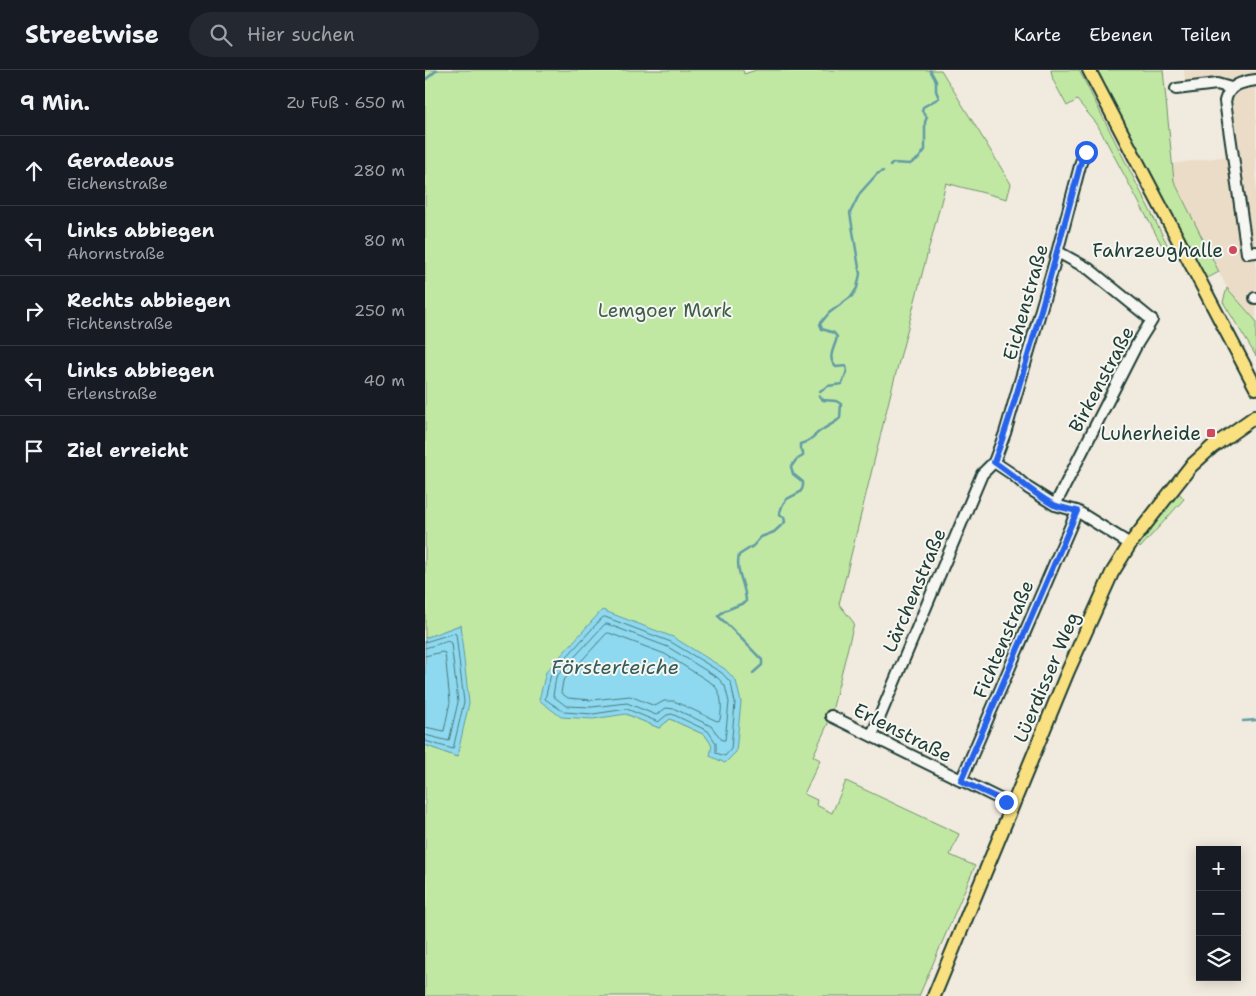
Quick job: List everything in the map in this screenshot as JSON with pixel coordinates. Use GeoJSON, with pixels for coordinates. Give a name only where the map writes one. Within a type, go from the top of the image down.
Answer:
{"type":"FeatureCollection","features":[{"type":"Feature","properties":{"kind":"main road"},"geometry":{"type":"LineString","coordinates":[[1089,70],[1256,388]]}},
{"type":"Feature","properties":{"kind":"main road","name":"Lüerdisser Weg"},"geometry":{"type":"LineString","coordinates":[[934,996],[1012,805],[1112,573],[1130,544],[1191,466],[1212,447],[1256,416]]}},
{"type":"Feature","properties":{"kind":"street"},"geometry":{"type":"LineString","coordinates":[[1256,80],[1243,82],[1231,88],[1226,95],[1225,101],[1247,253],[1256,252]]}},
{"type":"Feature","properties":{"kind":"street"},"geometry":{"type":"LineString","coordinates":[[1176,89],[1217,84],[1231,88]]}},
{"type":"Feature","properties":{"kind":"street","name":"Eichenstraße"},"geometry":{"type":"LineString","coordinates":[[994,462],[1005,433],[1058,252],[1081,162],[1086,152]]}},
{"type":"Feature","properties":{"kind":"street","name":"Birkenstraße"},"geometry":{"type":"LineString","coordinates":[[1055,505],[1137,344],[1153,320],[1089,268],[1058,252]]}},
{"type":"Feature","properties":{"kind":"street"},"geometry":{"type":"LineString","coordinates":[[994,462],[1028,488],[1055,505],[1077,511],[1130,544]]}},
{"type":"Feature","properties":{"kind":"street","name":"Lärchenstraße"},"geometry":{"type":"LineString","coordinates":[[872,736],[982,474],[994,462]]}},
{"type":"Feature","properties":{"kind":"street","name":"Fichtenstraße"},"geometry":{"type":"LineString","coordinates":[[961,781],[1077,511]]}},
{"type":"Feature","properties":{"kind":"street","name":"Erlenstraße"},"geometry":{"type":"LineString","coordinates":[[831,716],[1012,805]]}},
{"type":"Feature","properties":{"kind":"shaded area"},"geometry":{"type":"Polygon","coordinates":[[[1184,70],[1256,70],[1256,78],[1230,85],[1186,88],[1184,70]]]}},
{"type":"Feature","properties":{"kind":"shaded area"},"geometry":{"type":"Polygon","coordinates":[[[1256,84],[1256,321],[1227,288],[1174,181],[1171,164],[1235,155],[1228,107],[1241,86],[1256,84]]]}},
{"type":"Feature","properties":{"kind":"green space","name":"Lemgoer Mark"},"geometry":{"type":"Polygon","coordinates":[[[425,70],[743,70],[744,74],[756,70],[941,70],[1011,184],[1007,199],[946,183],[892,388],[839,604],[854,623],[830,719],[813,756],[820,760],[804,794],[817,800],[816,805],[832,813],[846,781],[959,834],[950,855],[975,866],[919,996],[425,996],[425,745],[457,757],[460,625],[425,638],[425,70]],[[741,702],[626,714],[659,728],[670,719],[705,735],[712,745],[741,702]]]}},
{"type":"Feature","properties":{"kind":"green space"},"geometry":{"type":"Polygon","coordinates":[[[1051,70],[1079,70],[1170,250],[1166,253],[1097,124],[1077,100],[1067,106],[1053,80],[1051,70]]]}},
{"type":"Feature","properties":{"kind":"green space"},"geometry":{"type":"Polygon","coordinates":[[[1094,70],[1163,70],[1174,181],[1219,272],[1200,282],[1094,70]]]}},
{"type":"Feature","properties":{"kind":"green space"},"geometry":{"type":"Polygon","coordinates":[[[1227,288],[1256,321],[1256,356],[1223,302],[1227,288]]]}},
{"type":"Feature","properties":{"kind":"green space"},"geometry":{"type":"Polygon","coordinates":[[[1178,492],[1184,499],[1140,548],[1136,543],[1178,492]]]}},
{"type":"Feature","properties":{"kind":"water","name":"Försterteiche"},"geometry":{"type":"Polygon","coordinates":[[[602,610],[673,637],[725,669],[736,681],[741,702],[736,752],[725,763],[710,756],[712,745],[705,735],[670,719],[659,728],[626,714],[593,719],[561,717],[539,700],[546,672],[602,610]]]}},
{"type":"Feature","properties":{"kind":"water"},"geometry":{"type":"Polygon","coordinates":[[[460,625],[469,703],[457,757],[425,745],[425,638],[460,625]]]}},
{"type":"Feature","properties":{"kind":"waterway"},"geometry":{"type":"LineString","coordinates":[[425,80],[437,70]]}},
{"type":"Feature","properties":{"kind":"waterway"},"geometry":{"type":"LineString","coordinates":[[890,166],[893,163],[910,164],[919,158],[925,150],[925,122],[927,117],[922,111],[923,107],[939,98],[936,91],[936,81],[930,70]]}},
{"type":"Feature","properties":{"kind":"waterway"},"geometry":{"type":"LineString","coordinates":[[820,391],[828,386],[842,384],[847,371],[846,366],[836,367],[832,360],[831,356],[837,337],[834,333],[822,329],[820,324],[829,313],[852,296],[857,288],[860,274],[850,213],[860,193],[877,174],[883,171]]}},
{"type":"Feature","properties":{"kind":"waterway"},"geometry":{"type":"LineString","coordinates":[[753,673],[762,665],[762,660],[718,616],[724,611],[746,602],[738,567],[739,555],[753,546],[761,537],[774,532],[785,522],[784,517],[779,515],[783,504],[802,489],[803,482],[793,474],[791,467],[796,460],[803,456],[800,444],[810,440],[840,418],[841,404],[836,401],[823,400],[819,396]]}},
{"type":"Feature","properties":{"kind":"waterway"},"geometry":{"type":"LineString","coordinates":[[1243,721],[1256,720]]}},
{"type":"Feature","properties":{"kind":"place","name":"Fahrzeughalle"},"geometry":{"type":"Point","coordinates":[1233,250]}},
{"type":"Feature","properties":{"kind":"place","name":"Luherheide"},"geometry":{"type":"Point","coordinates":[1211,433]}},
{"type":"Feature","properties":{"kind":"route"},"geometry":{"type":"LineString","coordinates":[[1006,802],[961,781],[1077,511],[1055,505],[1028,488],[994,462],[1005,433],[1053,268],[1081,162],[1086,152]]}}]}
